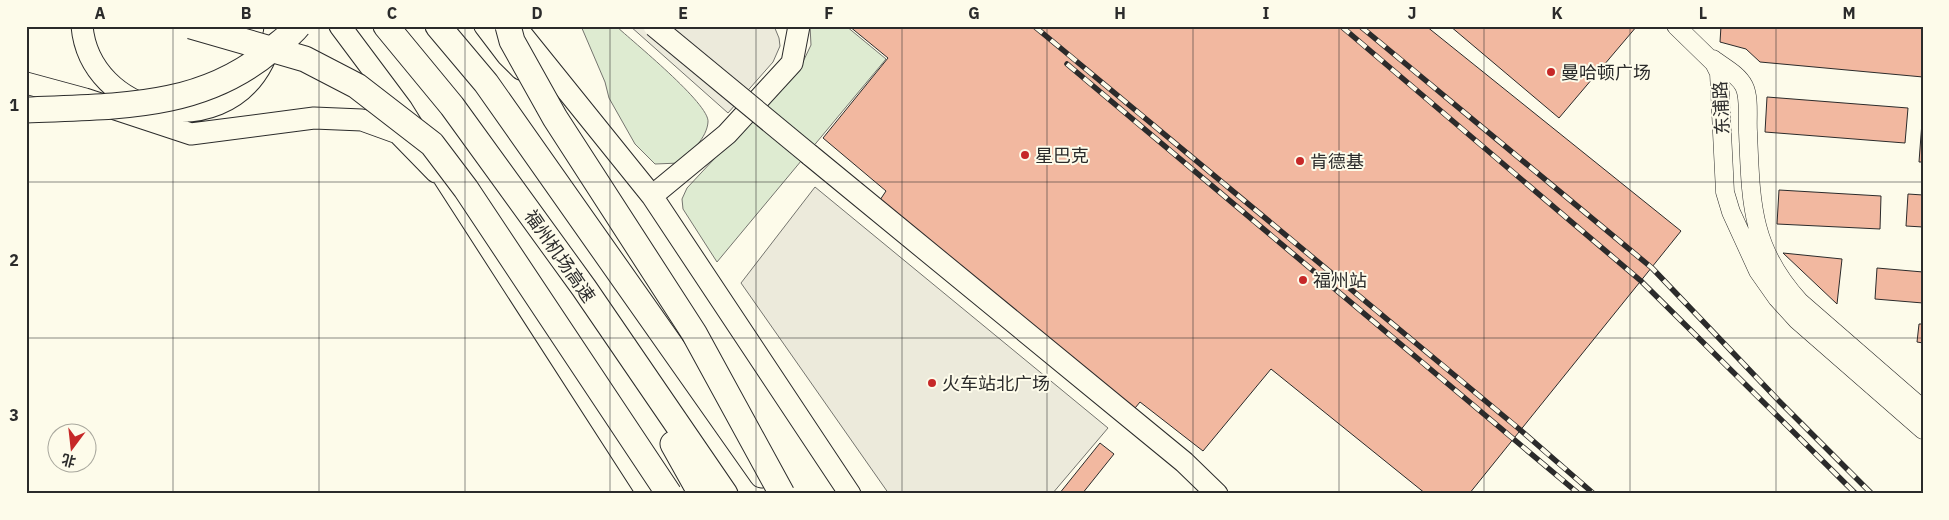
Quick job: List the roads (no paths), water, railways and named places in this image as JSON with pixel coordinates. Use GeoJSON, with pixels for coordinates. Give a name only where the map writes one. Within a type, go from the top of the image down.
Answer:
{"type":"FeatureCollection","features":[{"type":"Feature","properties":{"kind":"highway"},"geometry":{"type":"LineString","coordinates":[[191,26],[305,60],[357,86],[432,144],[466,189],[669,494]]}},
{"type":"Feature","properties":{"kind":"highway"},"geometry":{"type":"LineString","coordinates":[[26,110],[125,106],[184,97],[230,79],[253,65],[298,26]]}},
{"type":"Feature","properties":{"kind":"highway","name":"福州机场高速"},"geometry":{"type":"LineString","coordinates":[[386,26],[452,106],[584,288],[725,494]]}},
{"type":"Feature","properties":{"kind":"highway"},"geometry":{"type":"LineString","coordinates":[[438,26],[486,83],[775,494]]}},
{"type":"Feature","properties":{"kind":"highway"},"geometry":{"type":"LineString","coordinates":[[508,26],[512,40],[555,118],[694,333],[782,494]]}},
{"type":"Feature","properties":{"kind":"highway"},"geometry":{"type":"LineString","coordinates":[[584,288],[702,494]]}},
{"type":"Feature","properties":{"kind":"main road"},"geometry":{"type":"LineString","coordinates":[[82,26],[83,39],[91,60],[105,81],[124,95],[141,103],[178,112],[199,111],[218,106],[249,84],[270,47],[275,26]]}},
{"type":"Feature","properties":{"kind":"main road"},"geometry":{"type":"LineString","coordinates":[[340,26],[402,108],[443,180],[648,494]]}},
{"type":"Feature","properties":{"kind":"main road"},"geometry":{"type":"LineString","coordinates":[[485,26],[507,55],[652,196]]}},
{"type":"Feature","properties":{"kind":"main road"},"geometry":{"type":"LineString","coordinates":[[515,26],[652,196],[850,494]]}},
{"type":"Feature","properties":{"kind":"main road"},"geometry":{"type":"LineString","coordinates":[[654,26],[1184,462],[1217,494]]}},
{"type":"Feature","properties":{"kind":"main road"},"geometry":{"type":"LineString","coordinates":[[652,196],[727,134],[792,63],[799,26]]}},
{"type":"Feature","properties":{"kind":"main road"},"geometry":{"type":"LineString","coordinates":[[26,83],[85,99],[191,134],[314,118],[362,120],[398,133],[443,180]]}},
{"type":"Feature","properties":{"kind":"street"},"geometry":{"type":"LineString","coordinates":[[1676,26],[1698,48]]}},
{"type":"Feature","properties":{"kind":"street","name":"东浦路"},"geometry":{"type":"LineString","coordinates":[[1698,48],[1734,74],[1745,88],[1751,194],[1760,240],[1770,263],[1784,284],[1800,302],[1923,408]]}},
{"type":"Feature","properties":{"kind":"street","name":"东浦路"},"geometry":{"type":"LineString","coordinates":[[1698,48],[1714,63],[1720,77],[1725,192],[1731,212],[1758,271],[1777,298],[1797,320],[1923,430]]}},
{"type":"Feature","properties":{"kind":"railway"},"geometry":{"type":"LineString","coordinates":[[1034,26],[1518,428],[1594,494]]}},
{"type":"Feature","properties":{"kind":"railway"},"geometry":{"type":"LineString","coordinates":[[1341,26],[1641,281],[1856,494]]}},
{"type":"Feature","properties":{"kind":"railway"},"geometry":{"type":"LineString","coordinates":[[1360,26],[1652,268],[1781,403],[1872,494]]}},
{"type":"Feature","properties":{"kind":"railway"},"geometry":{"type":"LineString","coordinates":[[1067,64],[1579,494]]}},
{"type":"Feature","properties":{"kind":"place","name":"曼哈顿广场"},"geometry":{"type":"Point","coordinates":[1551,72]}},
{"type":"Feature","properties":{"kind":"place","name":"星巴克"},"geometry":{"type":"Point","coordinates":[1025,155]}},
{"type":"Feature","properties":{"kind":"place","name":"肯德基"},"geometry":{"type":"Point","coordinates":[1300,161]}},
{"type":"Feature","properties":{"kind":"place","name":"福州站"},"geometry":{"type":"Point","coordinates":[1303,280]}},
{"type":"Feature","properties":{"kind":"place","name":"火车站北广场"},"geometry":{"type":"Point","coordinates":[932,383]}}]}
